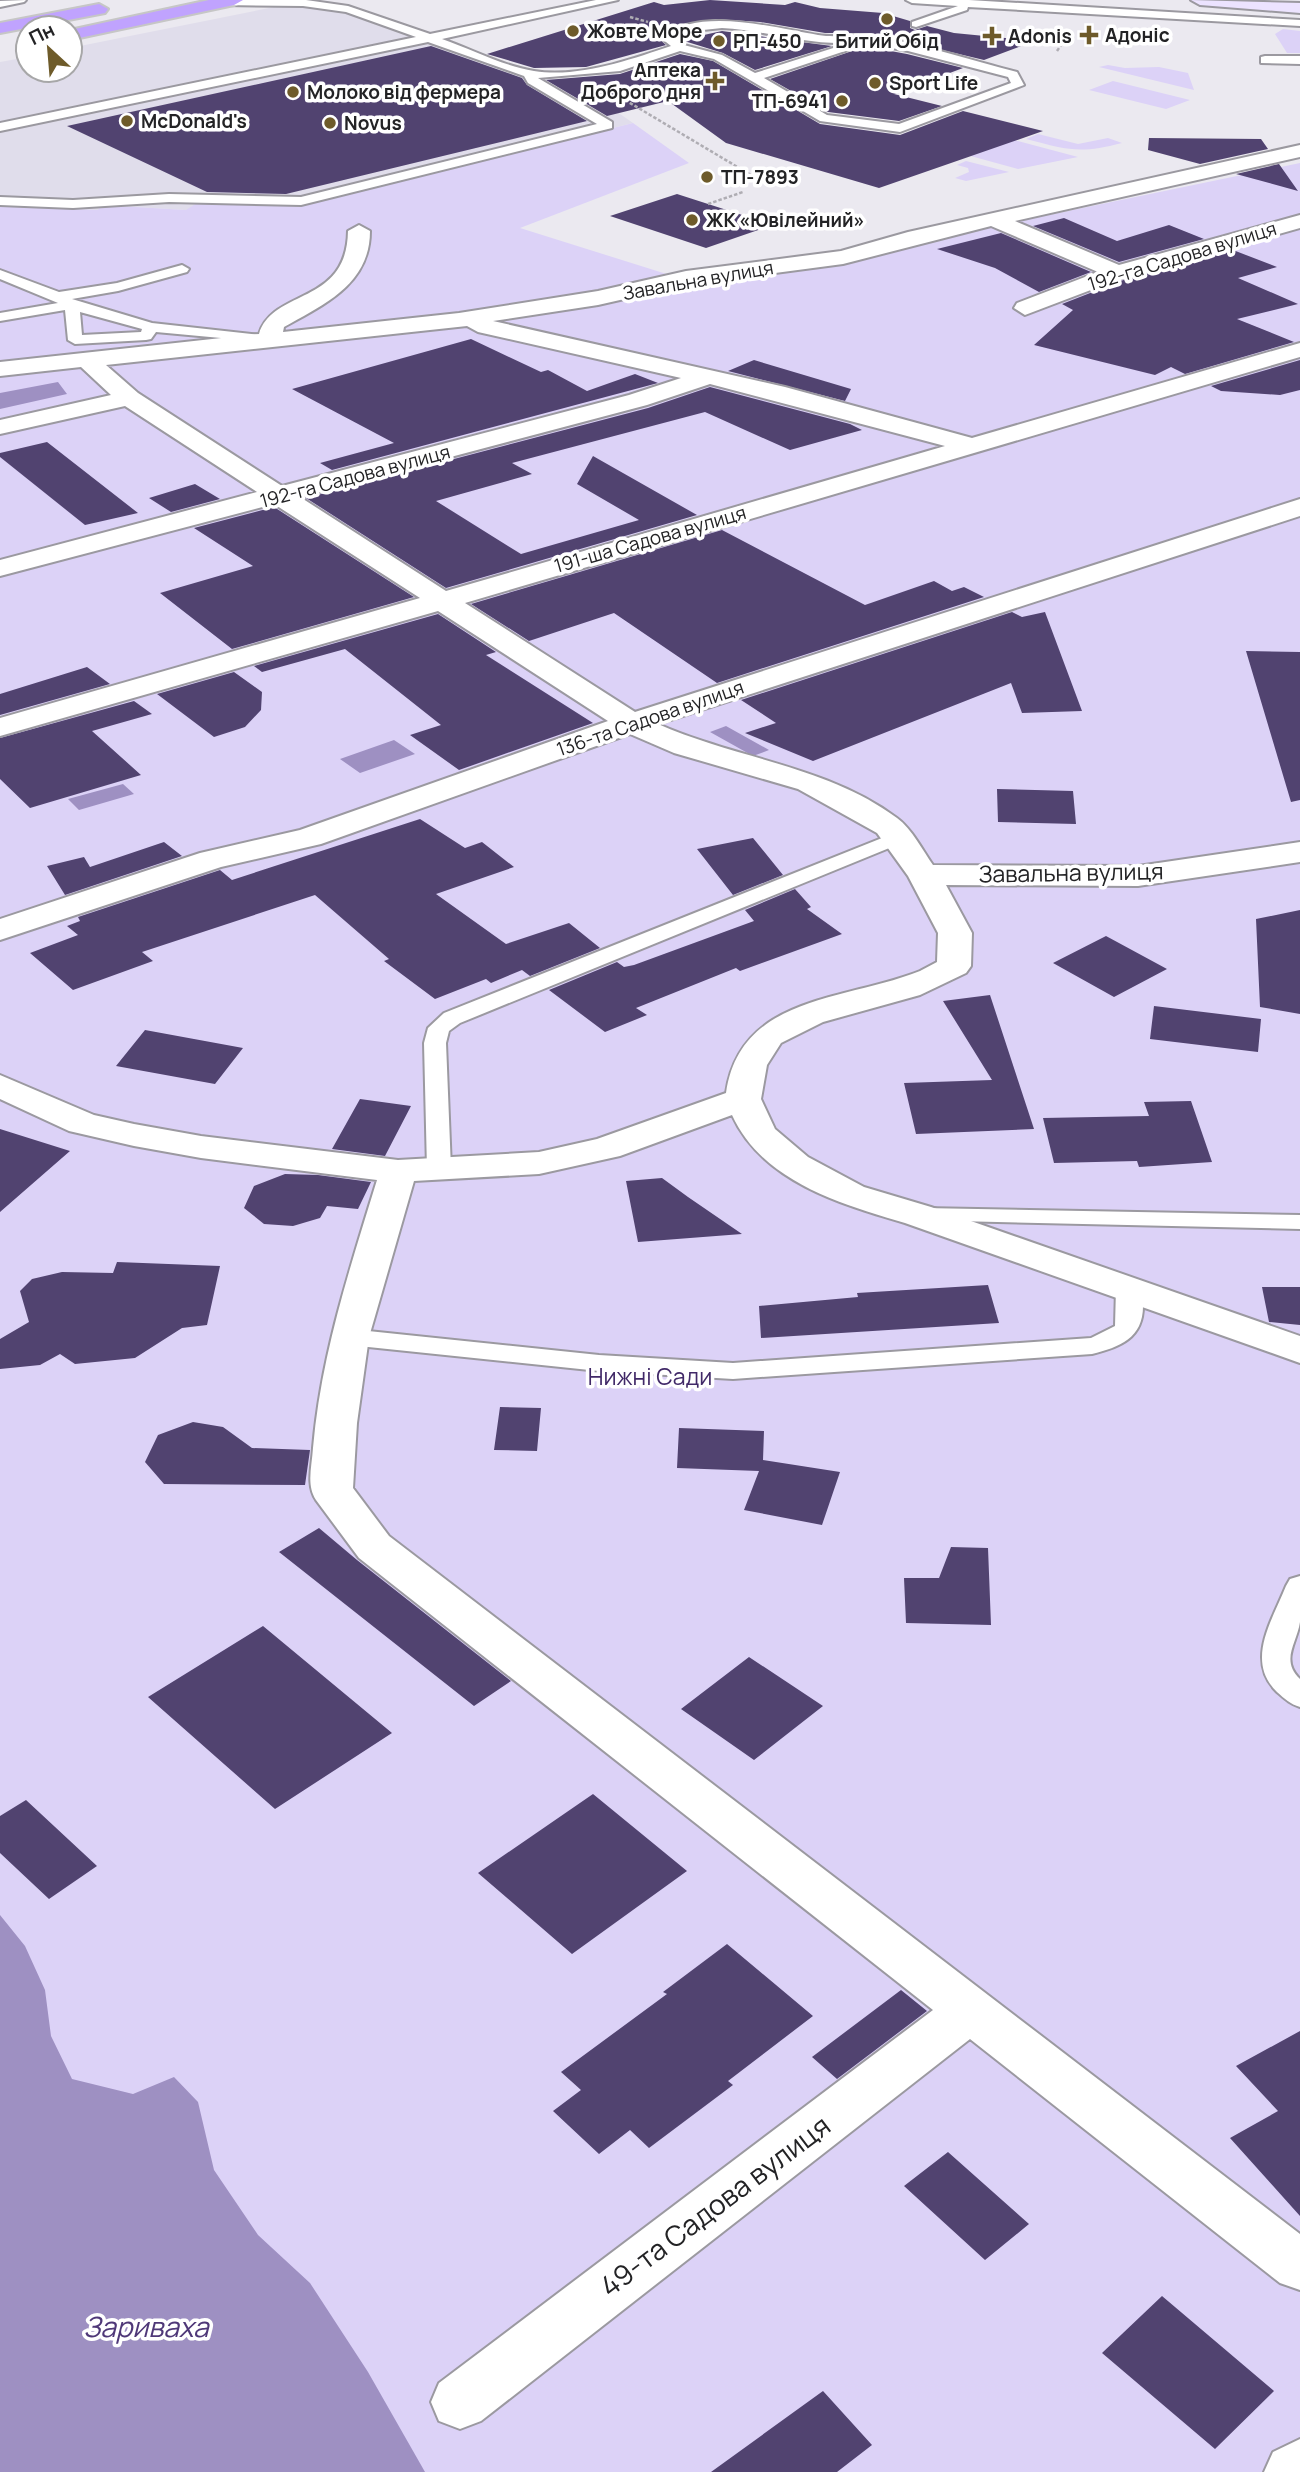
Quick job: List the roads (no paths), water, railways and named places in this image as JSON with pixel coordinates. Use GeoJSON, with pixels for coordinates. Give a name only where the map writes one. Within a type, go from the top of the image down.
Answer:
{"type":"FeatureCollection","features":[{"type":"Feature","properties":{"kind":"highway"},"geometry":{"type":"LineString","coordinates":[[84,32],[229,1]]}},
{"type":"Feature","properties":{"kind":"highway"},"geometry":{"type":"LineString","coordinates":[[0,28],[116,5]]}},
{"type":"Feature","properties":{"kind":"street"},"geometry":{"type":"LineString","coordinates":[[1213,7],[1300,8]]}},
{"type":"Feature","properties":{"kind":"street","name":"Завальна вулиця"},"geometry":{"type":"LineString","coordinates":[[0,369],[459,320],[598,298],[687,278],[843,257],[908,238],[1300,151]]}},
{"type":"Feature","properties":{"kind":"street"},"geometry":{"type":"LineString","coordinates":[[993,219],[1117,272]]}},
{"type":"Feature","properties":{"kind":"street","name":"192-га Садова вулиця"},"geometry":{"type":"LineString","coordinates":[[1025,308],[1117,272],[1300,221]]}},
{"type":"Feature","properties":{"kind":"street"},"geometry":{"type":"LineString","coordinates":[[269,340],[274,323],[337,288],[351,270],[361,242],[359,231]]}},
{"type":"Feature","properties":{"kind":"street"},"geometry":{"type":"LineString","coordinates":[[584,349],[598,298]]}},
{"type":"Feature","properties":{"kind":"street"},"geometry":{"type":"LineString","coordinates":[[459,320],[708,377],[970,445]]}},
{"type":"Feature","properties":{"kind":"street","name":"191-ша Садова вулиця"},"geometry":{"type":"LineString","coordinates":[[0,727],[1300,349]]}},
{"type":"Feature","properties":{"kind":"street"},"geometry":{"type":"LineString","coordinates":[[88,361],[129,398],[631,723],[685,747],[809,782],[888,826],[924,875],[955,933],[954,966],[932,981],[879,999],[806,1017],[767,1037],[746,1070],[743,1099],[759,1134],[795,1165],[851,1195],[918,1215],[1300,1350]]}},
{"type":"Feature","properties":{"kind":"street","name":"192-га Садова вулиця"},"geometry":{"type":"LineString","coordinates":[[0,568],[639,400],[708,377]]}},
{"type":"Feature","properties":{"kind":"street"},"geometry":{"type":"LineString","coordinates":[[0,427],[129,398]]}},
{"type":"Feature","properties":{"kind":"street","name":"136-та Садова вулиця"},"geometry":{"type":"LineString","coordinates":[[0,930],[211,860],[310,837],[631,723],[1300,507]]}},
{"type":"Feature","properties":{"kind":"street","name":"Завальна вулиця"},"geometry":{"type":"LineString","coordinates":[[924,875],[1138,876],[1300,852]]}},
{"type":"Feature","properties":{"kind":"street"},"geometry":{"type":"LineString","coordinates":[[0,1086],[82,1123],[134,1135],[418,1170],[539,1163],[594,1151],[743,1099]]}},
{"type":"Feature","properties":{"kind":"street"},"geometry":{"type":"LineString","coordinates":[[418,1170],[349,1337],[336,1423],[331,1490],[374,1547],[1300,2266]]}},
{"type":"Feature","properties":{"kind":"street","name":"49-та Садова вулиця"},"geometry":{"type":"LineString","coordinates":[[460,2402],[970,2010]]}},
{"type":"Feature","properties":{"kind":"street"},"geometry":{"type":"LineString","coordinates":[[1294,2472],[1300,2467]]}},
{"type":"Feature","properties":{"kind":"lane"},"geometry":{"type":"LineString","coordinates":[[0,4],[20,0]]}},
{"type":"Feature","properties":{"kind":"lane"},"geometry":{"type":"LineString","coordinates":[[0,127],[612,0]]}},
{"type":"Feature","properties":{"kind":"lane"},"geometry":{"type":"LineString","coordinates":[[912,0],[974,4],[1213,7],[1300,23]]}},
{"type":"Feature","properties":{"kind":"lane"},"geometry":{"type":"LineString","coordinates":[[229,1],[345,5],[422,38],[529,74],[579,73],[620,67],[680,47]]}},
{"type":"Feature","properties":{"kind":"lane"},"geometry":{"type":"LineString","coordinates":[[916,24],[974,4]]}},
{"type":"Feature","properties":{"kind":"lane"},"geometry":{"type":"LineString","coordinates":[[703,27],[763,27],[823,39],[870,39],[1013,75],[1018,85],[900,128],[824,118],[718,57],[680,47],[667,38],[678,32],[703,27]]}},
{"type":"Feature","properties":{"kind":"lane"},"geometry":{"type":"LineString","coordinates":[[756,77],[884,34]]}},
{"type":"Feature","properties":{"kind":"lane"},"geometry":{"type":"LineString","coordinates":[[1265,61],[1300,60]]}},
{"type":"Feature","properties":{"kind":"lane"},"geometry":{"type":"LineString","coordinates":[[0,201],[73,204],[169,198],[301,201],[608,125],[532,80],[529,74]]}},
{"type":"Feature","properties":{"kind":"lane"},"geometry":{"type":"LineString","coordinates":[[58,297],[118,287],[182,269]]}},
{"type":"Feature","properties":{"kind":"lane"},"geometry":{"type":"LineString","coordinates":[[0,274],[72,304],[151,327],[269,340]]}},
{"type":"Feature","properties":{"kind":"lane"},"geometry":{"type":"LineString","coordinates":[[72,304],[75,340],[146,336],[151,327]]}},
{"type":"Feature","properties":{"kind":"lane"},"geometry":{"type":"LineString","coordinates":[[0,317],[72,304]]}},
{"type":"Feature","properties":{"kind":"lane"},"geometry":{"type":"LineString","coordinates":[[418,1170],[435,1043],[439,1028],[452,1018],[470,1008],[897,838]]}},
{"type":"Feature","properties":{"kind":"lane"},"geometry":{"type":"LineString","coordinates":[[918,1215],[1300,1222]]}},
{"type":"Feature","properties":{"kind":"lane"},"geometry":{"type":"LineString","coordinates":[[349,1337],[599,1363],[733,1371],[1092,1346],[1115,1340],[1128,1330],[1132,1315],[1129,1289]]}},
{"type":"Feature","properties":{"kind":"lane"},"geometry":{"type":"LineString","coordinates":[[1300,1586],[1275,1651],[1278,1675],[1300,1696]]}},
{"type":"Feature","properties":{"kind":"water"},"geometry":{"type":"Polygon","coordinates":[[[58,382],[67,394],[0,409],[0,393],[58,382]]]}},
{"type":"Feature","properties":{"kind":"water"},"geometry":{"type":"Polygon","coordinates":[[[726,726],[769,750],[753,756],[710,732],[726,726]]]}},
{"type":"Feature","properties":{"kind":"water"},"geometry":{"type":"Polygon","coordinates":[[[394,740],[415,754],[360,773],[340,759],[394,740]]]}},
{"type":"Feature","properties":{"kind":"water"},"geometry":{"type":"Polygon","coordinates":[[[123,784],[134,794],[79,810],[68,799],[123,784]]]}},
{"type":"Feature","properties":{"kind":"water","name":"Зариваха"},"geometry":{"type":"Polygon","coordinates":[[[0,1915],[25,1946],[45,1990],[51,2036],[72,2079],[133,2094],[174,2077],[198,2102],[214,2170],[258,2235],[310,2283],[368,2372],[425,2472],[0,2472],[0,1915]]]}},
{"type":"Feature","properties":{"kind":"place","name":"Битий Обід"},"geometry":{"type":"Point","coordinates":[887,19]}},
{"type":"Feature","properties":{"kind":"place","name":"Жовте Море"},"geometry":{"type":"Point","coordinates":[573,31]}},
{"type":"Feature","properties":{"kind":"place","name":"Адоніс"},"geometry":{"type":"Point","coordinates":[1089,35]}},
{"type":"Feature","properties":{"kind":"place","name":"Adonis"},"geometry":{"type":"Point","coordinates":[992,36]}},
{"type":"Feature","properties":{"kind":"place","name":"РП-450"},"geometry":{"type":"Point","coordinates":[719,41]}},
{"type":"Feature","properties":{"kind":"place","name":"Аптека Доброго дня"},"geometry":{"type":"Point","coordinates":[715,81]}},
{"type":"Feature","properties":{"kind":"place","name":"Sport Life"},"geometry":{"type":"Point","coordinates":[875,83]}},
{"type":"Feature","properties":{"kind":"place","name":"Молоко від фермера"},"geometry":{"type":"Point","coordinates":[293,92]}},
{"type":"Feature","properties":{"kind":"place","name":"ТП-6941"},"geometry":{"type":"Point","coordinates":[842,101]}},
{"type":"Feature","properties":{"kind":"place","name":"McDonald's"},"geometry":{"type":"Point","coordinates":[127,121]}},
{"type":"Feature","properties":{"kind":"place","name":"Novus"},"geometry":{"type":"Point","coordinates":[330,123]}},
{"type":"Feature","properties":{"kind":"place","name":"ТП-7893"},"geometry":{"type":"Point","coordinates":[707,177]}},
{"type":"Feature","properties":{"kind":"place","name":"ЖК «Ювілейний»"},"geometry":{"type":"Point","coordinates":[692,220]}},
{"type":"Feature","properties":{"kind":"park label","name":"Нижні Сади"},"geometry":{"type":"Point","coordinates":[650,1377]}}]}
